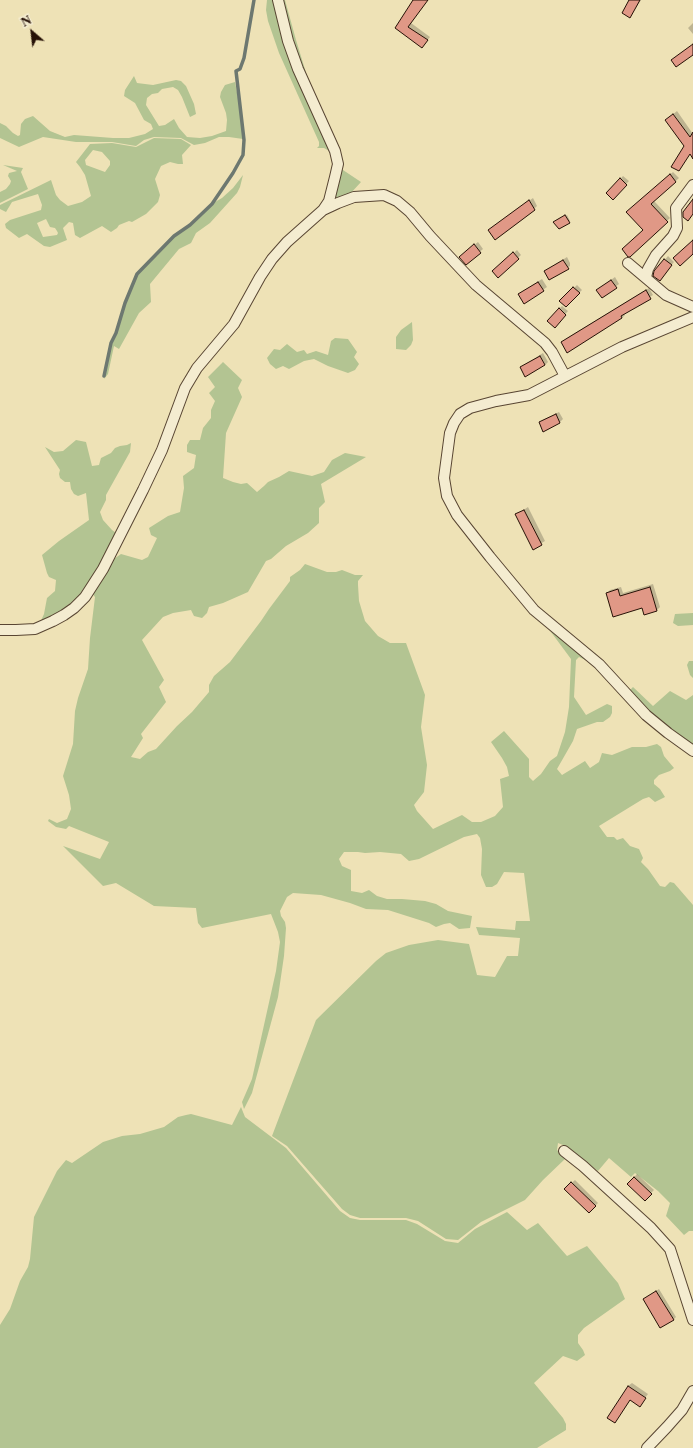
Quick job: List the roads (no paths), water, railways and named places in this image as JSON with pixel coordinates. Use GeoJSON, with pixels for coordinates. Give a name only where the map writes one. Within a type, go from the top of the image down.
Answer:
{"type":"FeatureCollection","features":[{"type":"Feature","properties":{"kind":"street"},"geometry":{"type":"LineString","coordinates":[[0,630],[35,628],[53,621],[74,608],[85,596],[103,569],[123,532],[162,450],[185,388],[198,368],[234,324],[260,277],[272,259],[287,242],[323,210],[329,201],[338,164],[335,151],[298,69],[288,41],[278,0]]}},
{"type":"Feature","properties":{"kind":"street"},"geometry":{"type":"LineString","coordinates":[[646,277],[648,269],[656,255],[673,236],[677,228],[676,208],[693,185]]}},
{"type":"Feature","properties":{"kind":"street"},"geometry":{"type":"LineString","coordinates":[[323,210],[354,197],[384,195],[397,201],[410,212],[430,236],[476,285],[545,343],[552,352],[565,376]]}},
{"type":"Feature","properties":{"kind":"street"},"geometry":{"type":"LineString","coordinates":[[628,263],[666,295],[693,307]]}},
{"type":"Feature","properties":{"kind":"street"},"geometry":{"type":"LineString","coordinates":[[693,316],[622,347],[529,395],[477,406],[460,414],[450,433],[444,478],[446,496],[457,515],[534,610],[599,664],[646,715],[693,751]]}},
{"type":"Feature","properties":{"kind":"street"},"geometry":{"type":"LineString","coordinates":[[564,1151],[583,1166],[651,1228],[670,1249],[693,1320]]}},
{"type":"Feature","properties":{"kind":"street"},"geometry":{"type":"LineString","coordinates":[[647,1448],[682,1410],[693,1391]]}},
{"type":"Feature","properties":{"kind":"waterway"},"geometry":{"type":"LineString","coordinates":[[104,376],[111,343],[137,274],[174,236],[190,225],[212,204],[243,155],[244,140],[236,71],[240,69],[244,58],[254,0]]}}]}
